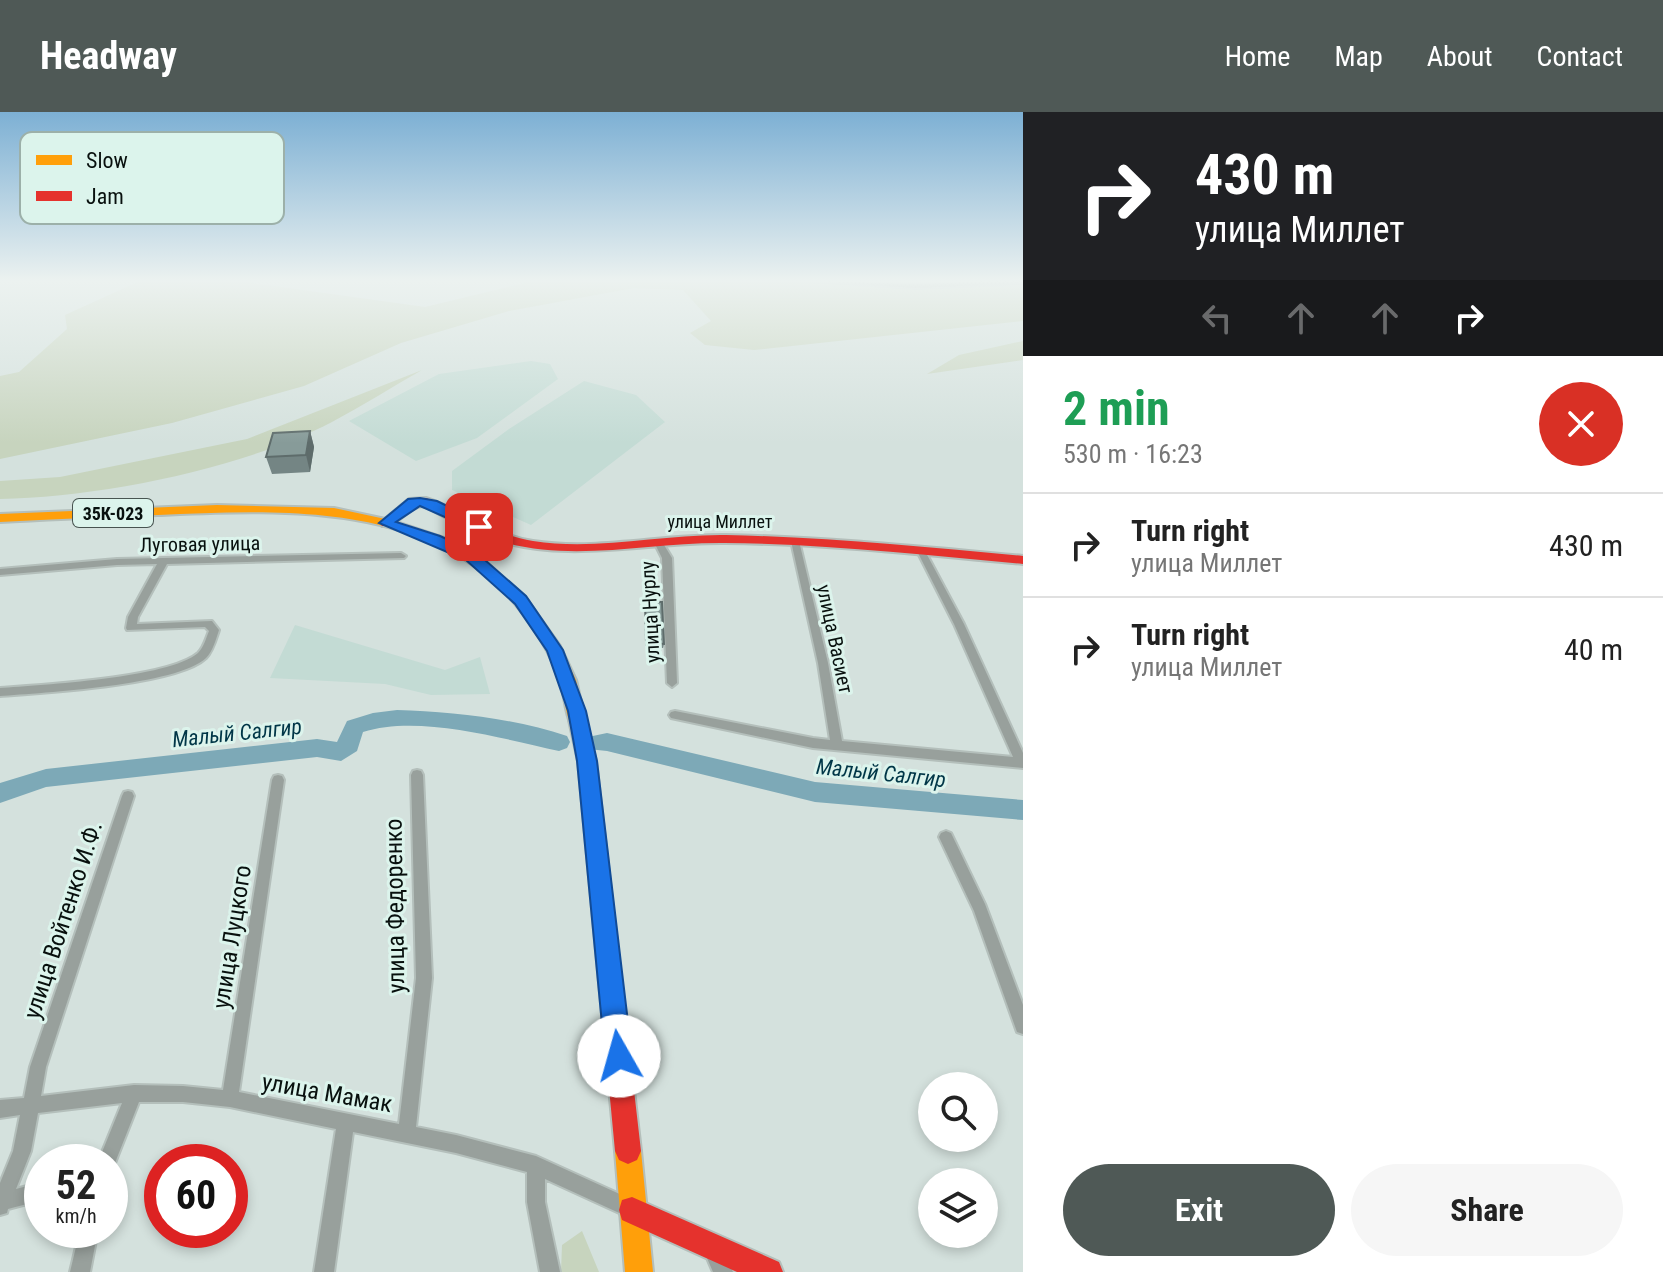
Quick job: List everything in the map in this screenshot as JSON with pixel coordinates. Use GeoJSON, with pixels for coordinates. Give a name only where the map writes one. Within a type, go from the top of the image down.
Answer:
{"type":"FeatureCollection","features":[{"type":"Feature","properties":{"kind":"main road","name":"улица Миллет"},"geometry":{"type":"LineString","coordinates":[[386,523],[413,502],[426,502],[501,538],[543,547],[580,550],[636,547],[685,538],[795,541],[1023,560]]}},
{"type":"Feature","properties":{"kind":"main road","name":"35К-023"},"geometry":{"type":"LineString","coordinates":[[0,518],[279,509],[334,512],[386,523],[448,544],[471,556],[504,582],[535,619],[555,650],[568,680],[587,761],[624,1100],[639,1272]]}},
{"type":"Feature","properties":{"kind":"main road"},"geometry":{"type":"LineString","coordinates":[[632,1210],[769,1272]]}},
{"type":"Feature","properties":{"kind":"street","name":"улица Васиет"},"geometry":{"type":"LineString","coordinates":[[795,541],[837,745]]}},
{"type":"Feature","properties":{"kind":"street","name":"улица Нурлу"},"geometry":{"type":"LineString","coordinates":[[658,542],[667,558],[672,683]]}},
{"type":"Feature","properties":{"kind":"street"},"geometry":{"type":"LineString","coordinates":[[675,715],[837,745],[1022,762],[959,624],[921,551]]}},
{"type":"Feature","properties":{"kind":"street","name":"Луговая улица"},"geometry":{"type":"LineString","coordinates":[[0,572],[117,562],[401,556]]}},
{"type":"Feature","properties":{"kind":"street"},"geometry":{"type":"LineString","coordinates":[[0,692],[142,675],[181,667],[201,657],[214,630],[208,623],[131,628],[133,617],[163,562]]}},
{"type":"Feature","properties":{"kind":"street","name":"улица Федоренко"},"geometry":{"type":"LineString","coordinates":[[407,1132],[424,978],[417,775]]}},
{"type":"Feature","properties":{"kind":"street","name":"улица Луцкого"},"geometry":{"type":"LineString","coordinates":[[230,1099],[278,780]]}},
{"type":"Feature","properties":{"kind":"street","name":"улица Войтенко И.Ф."},"geometry":{"type":"LineString","coordinates":[[1,1203],[22,1151],[38,1067],[128,796]]}},
{"type":"Feature","properties":{"kind":"street"},"geometry":{"type":"LineString","coordinates":[[946,837],[980,909],[1023,1026]]}},
{"type":"Feature","properties":{"kind":"street","name":"улица Мамак"},"geometry":{"type":"LineString","coordinates":[[0,1109],[134,1093],[230,1099],[407,1132],[536,1165],[632,1210]]}},
{"type":"Feature","properties":{"kind":"street"},"geometry":{"type":"LineString","coordinates":[[114,1144],[134,1093]]}},
{"type":"Feature","properties":{"kind":"street"},"geometry":{"type":"LineString","coordinates":[[324,1272],[346,1121]]}},
{"type":"Feature","properties":{"kind":"street"},"geometry":{"type":"LineString","coordinates":[[536,1165],[536,1202],[550,1272]]}},
{"type":"Feature","properties":{"kind":"street"},"geometry":{"type":"LineString","coordinates":[[1,1203],[24,1196]]}},
{"type":"Feature","properties":{"kind":"street"},"geometry":{"type":"LineString","coordinates":[[712,1246],[723,1272]]}},
{"type":"Feature","properties":{"kind":"street"},"geometry":{"type":"LineString","coordinates":[[80,1272],[85,1248]]}},
{"type":"Feature","properties":{"kind":"shaded area"},"geometry":{"type":"Polygon","coordinates":[[[61,334],[431,334],[401,343],[304,386],[172,423],[0,459],[0,376],[19,372],[61,334]]]}},
{"type":"Feature","properties":{"kind":"shaded area"},"geometry":{"type":"Polygon","coordinates":[[[691,334],[901,334],[754,350],[705,345],[691,334]]]}},
{"type":"Feature","properties":{"kind":"shaded area"},"geometry":{"type":"Polygon","coordinates":[[[1023,341],[1023,360],[927,374],[959,355],[1023,341]]]}},
{"type":"Feature","properties":{"kind":"shaded area"},"geometry":{"type":"Polygon","coordinates":[[[531,361],[550,364],[558,379],[477,438],[416,461],[349,421],[439,374],[531,361]]]}},
{"type":"Feature","properties":{"kind":"shaded area"},"geometry":{"type":"Polygon","coordinates":[[[422,370],[332,422],[256,454],[126,486],[82,493],[0,499],[0,481],[60,477],[247,439],[422,370]]]}},
{"type":"Feature","properties":{"kind":"shaded area"},"geometry":{"type":"Polygon","coordinates":[[[584,381],[636,395],[665,422],[531,525],[452,490],[452,471],[509,429],[584,381]]]}},
{"type":"Feature","properties":{"kind":"shaded area"},"geometry":{"type":"Polygon","coordinates":[[[295,625],[445,670],[480,657],[490,694],[431,695],[385,684],[270,678],[295,625]]]}},
{"type":"Feature","properties":{"kind":"shaded area"},"geometry":{"type":"Polygon","coordinates":[[[582,1231],[599,1272],[561,1272],[562,1245],[582,1231]]]}},
{"type":"Feature","properties":{"kind":"building"},"geometry":{"type":"Polygon","coordinates":[[[310,431],[306,455],[266,457],[273,433],[310,431]]]}},
{"type":"Feature","properties":{"kind":"building"},"geometry":{"type":"Polygon","coordinates":[[[645,601],[662,602],[664,644],[646,642],[645,601]]]}},
{"type":"Feature","properties":{"kind":"waterway","name":"Малый Салгир"},"geometry":{"type":"LineString","coordinates":[[0,793],[46,778],[317,748],[341,752],[349,745],[354,727],[373,721],[425,719],[454,722],[559,742]]}},
{"type":"Feature","properties":{"kind":"waterway","name":"Малый Салгир"},"geometry":{"type":"LineString","coordinates":[[596,743],[607,742],[815,792],[1023,810]]}},
{"type":"Feature","properties":{"kind":"traffic: slow"},"geometry":{"type":"LineString","coordinates":[[0,518],[217,509],[334,512],[386,523],[448,544],[471,556],[520,600],[555,650],[568,680],[577,720]]}},
{"type":"Feature","properties":{"kind":"traffic: slow"},"geometry":{"type":"LineString","coordinates":[[628,1151],[639,1272]]}},
{"type":"Feature","properties":{"kind":"traffic: jam"},"geometry":{"type":"LineString","coordinates":[[386,523],[413,502],[426,502],[493,535],[560,548],[726,539],[1023,560]]}},
{"type":"Feature","properties":{"kind":"traffic: jam"},"geometry":{"type":"LineString","coordinates":[[577,720],[587,761],[628,1151]]}},
{"type":"Feature","properties":{"kind":"traffic: jam"},"geometry":{"type":"LineString","coordinates":[[632,1210],[769,1272]]}},
{"type":"Feature","properties":{"kind":"route"},"geometry":{"type":"LineString","coordinates":[[479,527],[432,504],[420,502],[413,502],[386,523],[448,544],[471,556],[504,582],[535,619],[555,650],[577,711],[587,761],[619,1056]]}}]}
